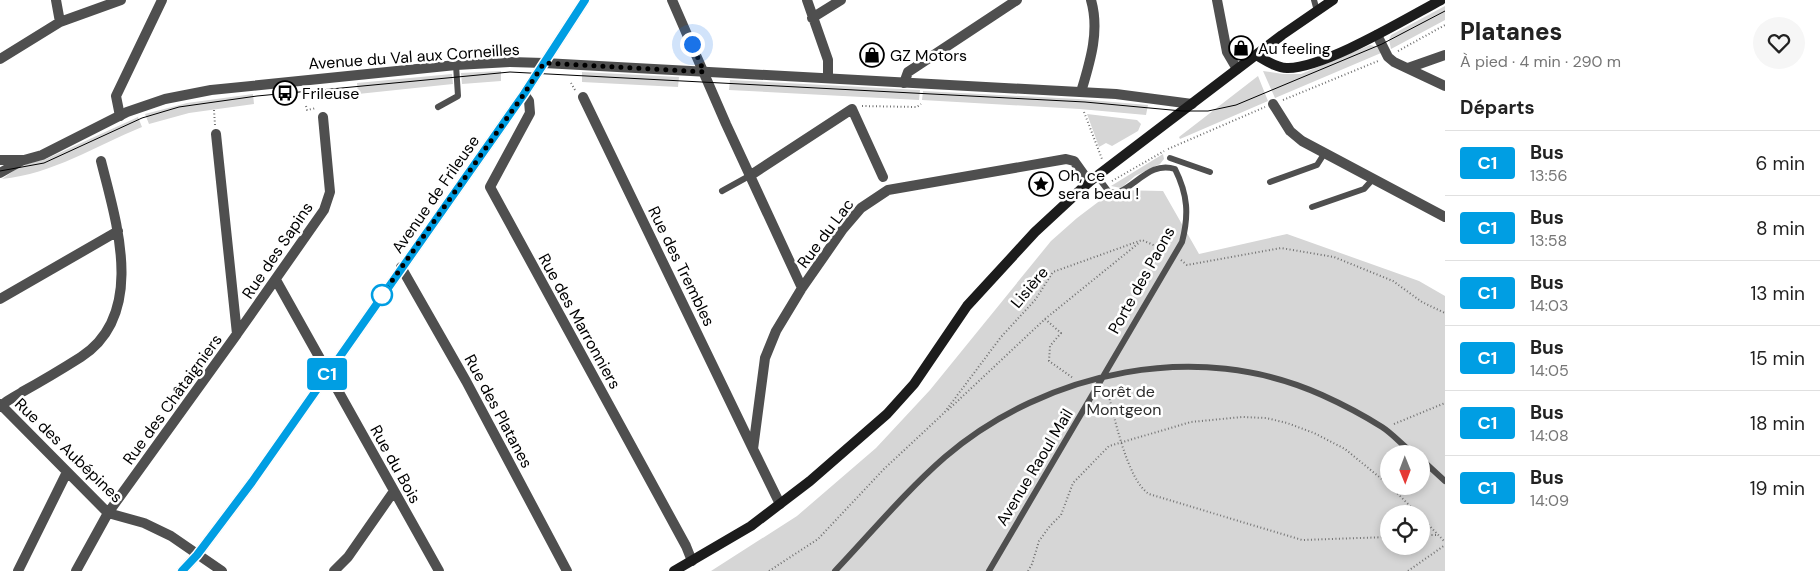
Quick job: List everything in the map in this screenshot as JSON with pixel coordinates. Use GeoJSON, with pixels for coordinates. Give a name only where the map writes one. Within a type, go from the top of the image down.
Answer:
{"type":"FeatureCollection","features":[{"type":"Feature","properties":{"kind":"main road"},"geometry":{"type":"LineString","coordinates":[[674,571],[751,526],[810,481],[887,414],[914,384],[967,306],[1035,232],[1093,179],[1256,54],[1333,0]]}},
{"type":"Feature","properties":{"kind":"main road"},"geometry":{"type":"LineString","coordinates":[[1256,54],[1282,67],[1303,67],[1377,35],[1441,0]]}},
{"type":"Feature","properties":{"kind":"street"},"geometry":{"type":"LineString","coordinates":[[56,0],[60,22]]}},
{"type":"Feature","properties":{"kind":"street"},"geometry":{"type":"LineString","coordinates":[[0,59],[60,22],[121,0]]}},
{"type":"Feature","properties":{"kind":"street"},"geometry":{"type":"LineString","coordinates":[[120,116],[116,96],[162,0]]}},
{"type":"Feature","properties":{"kind":"street","name":"Avenue de Frileuse"},"geometry":{"type":"LineString","coordinates":[[182,571],[197,555],[252,482],[524,94],[585,0]]}},
{"type":"Feature","properties":{"kind":"street"},"geometry":{"type":"LineString","coordinates":[[672,0],[726,124],[802,288]]}},
{"type":"Feature","properties":{"kind":"street"},"geometry":{"type":"LineString","coordinates":[[807,0],[828,60],[828,78]]}},
{"type":"Feature","properties":{"kind":"street"},"geometry":{"type":"LineString","coordinates":[[812,18],[841,0]]}},
{"type":"Feature","properties":{"kind":"street"},"geometry":{"type":"LineString","coordinates":[[904,83],[908,72],[1017,0]]}},
{"type":"Feature","properties":{"kind":"street"},"geometry":{"type":"LineString","coordinates":[[1082,92],[1095,37],[1095,12],[1091,0]]}},
{"type":"Feature","properties":{"kind":"street"},"geometry":{"type":"LineString","coordinates":[[1217,0],[1227,52],[1237,69]]}},
{"type":"Feature","properties":{"kind":"street"},"geometry":{"type":"LineString","coordinates":[[1377,35],[1388,56],[1394,62],[1445,86]]}},
{"type":"Feature","properties":{"kind":"street"},"geometry":{"type":"LineString","coordinates":[[1408,68],[1445,55]]}},
{"type":"Feature","properties":{"kind":"street","name":"Avenue du Val aux Corneilles"},"geometry":{"type":"LineString","coordinates":[[24,160],[61,146],[120,116],[165,100],[211,90],[456,65],[510,62],[1082,92],[1152,97],[1192,104]]}},
{"type":"Feature","properties":{"kind":"street","name":"Rue des Marronniers"},"geometry":{"type":"LineString","coordinates":[[524,94],[529,101],[530,113],[490,187],[686,546],[692,561]]}},
{"type":"Feature","properties":{"kind":"street","name":"Rue des Trembles"},"geometry":{"type":"LineString","coordinates":[[583,97],[753,449]]}},
{"type":"Feature","properties":{"kind":"street"},"geometry":{"type":"LineString","coordinates":[[1274,104],[1290,131],[1324,154],[1445,217]]}},
{"type":"Feature","properties":{"kind":"street"},"geometry":{"type":"LineString","coordinates":[[751,175],[852,108],[883,177]]}},
{"type":"Feature","properties":{"kind":"street","name":"Rue des Sapins"},"geometry":{"type":"LineString","coordinates":[[237,334],[324,210],[330,192],[323,117]]}},
{"type":"Feature","properties":{"kind":"street","name":"Rue des Châtaigniers"},"geometry":{"type":"LineString","coordinates":[[76,571],[108,514],[237,334],[216,134]]}},
{"type":"Feature","properties":{"kind":"street","name":"Rue du Lac"},"geometry":{"type":"LineString","coordinates":[[753,449],[765,358],[776,331],[832,243],[861,208],[873,197],[888,190],[1066,159],[1074,161],[1093,179]]}},
{"type":"Feature","properties":{"kind":"street"},"geometry":{"type":"LineString","coordinates":[[0,160],[24,160]]}},
{"type":"Feature","properties":{"kind":"street"},"geometry":{"type":"LineString","coordinates":[[0,174],[24,160]]}},
{"type":"Feature","properties":{"kind":"street"},"geometry":{"type":"LineString","coordinates":[[0,405],[84,356],[101,338],[111,322],[119,298],[123,268],[118,231],[101,161]]}},
{"type":"Feature","properties":{"kind":"street"},"geometry":{"type":"LineString","coordinates":[[0,299],[118,231]]}},
{"type":"Feature","properties":{"kind":"street","name":"Rue des Platanes"},"geometry":{"type":"LineString","coordinates":[[401,267],[466,381],[567,571]]}},
{"type":"Feature","properties":{"kind":"street","name":"Rue du Bois"},"geometry":{"type":"LineString","coordinates":[[276,280],[439,571]]}},
{"type":"Feature","properties":{"kind":"street","name":"Rue des Aubépines"},"geometry":{"type":"LineString","coordinates":[[0,405],[108,514],[144,523],[170,536],[222,571]]}},
{"type":"Feature","properties":{"kind":"street"},"geometry":{"type":"LineString","coordinates":[[753,449],[780,504]]}},
{"type":"Feature","properties":{"kind":"street"},"geometry":{"type":"LineString","coordinates":[[18,571],[67,472]]}},
{"type":"Feature","properties":{"kind":"street"},"geometry":{"type":"LineString","coordinates":[[334,571],[348,557],[394,491]]}},
{"type":"Feature","properties":{"kind":"lane"},"geometry":{"type":"LineString","coordinates":[[1314,0],[1317,11]]}},
{"type":"Feature","properties":{"kind":"lane"},"geometry":{"type":"LineString","coordinates":[[438,107],[458,96],[456,65]]}},
{"type":"Feature","properties":{"kind":"lane"},"geometry":{"type":"LineString","coordinates":[[1270,182],[1317,165],[1324,154]]}},
{"type":"Feature","properties":{"kind":"lane"},"geometry":{"type":"LineString","coordinates":[[1170,158],[1210,172]]}},
{"type":"Feature","properties":{"kind":"lane","name":"Porte des Paons"},"geometry":{"type":"LineString","coordinates":[[1103,186],[1109,192],[1117,193],[1146,173],[1166,166],[1175,169],[1185,195],[1188,221],[1182,242],[1103,376]]}},
{"type":"Feature","properties":{"kind":"lane"},"geometry":{"type":"LineString","coordinates":[[722,191],[751,175]]}},
{"type":"Feature","properties":{"kind":"lane"},"geometry":{"type":"LineString","coordinates":[[1093,179],[1103,186]]}},
{"type":"Feature","properties":{"kind":"lane"},"geometry":{"type":"LineString","coordinates":[[1312,207],[1364,189],[1373,179]]}},
{"type":"Feature","properties":{"kind":"lane"},"geometry":{"type":"LineString","coordinates":[[835,571],[918,483],[964,443],[1029,404],[1103,376],[1170,367],[1209,367],[1254,374],[1321,394],[1384,428],[1404,445]]}},
{"type":"Feature","properties":{"kind":"lane","name":"Avenue Raoul Mail"},"geometry":{"type":"LineString","coordinates":[[988,571],[1103,376]]}},
{"type":"Feature","properties":{"kind":"lane"},"geometry":{"type":"LineString","coordinates":[[1430,467],[1445,481]]}},
{"type":"Feature","properties":{"kind":"path"},"geometry":{"type":"LineString","coordinates":[[1103,186],[1173,146],[1388,56],[1445,25]]}},
{"type":"Feature","properties":{"kind":"path"},"geometry":{"type":"LineString","coordinates":[[852,108],[860,106],[917,107],[921,104]]}},
{"type":"Feature","properties":{"kind":"path"},"geometry":{"type":"LineString","coordinates":[[306,106],[307,110],[317,108]]}},
{"type":"Feature","properties":{"kind":"path"},"geometry":{"type":"LineString","coordinates":[[214,110],[216,134]]}},
{"type":"Feature","properties":{"kind":"path"},"geometry":{"type":"LineString","coordinates":[[1084,112],[1106,170]]}},
{"type":"Feature","properties":{"kind":"path"},"geometry":{"type":"LineString","coordinates":[[944,413],[1045,319],[1142,240],[1174,255],[1187,265],[1281,248],[1334,257],[1393,281],[1422,302],[1445,313]]}},
{"type":"Feature","properties":{"kind":"path","name":"Lisière"},"geometry":{"type":"LineString","coordinates":[[770,571],[818,539],[884,469],[944,413],[1001,337],[1035,300],[1052,272],[1142,240]]}},
{"type":"Feature","properties":{"kind":"path"},"geometry":{"type":"LineString","coordinates":[[1045,319],[1060,333],[1050,346],[1049,361],[1081,383]]}},
{"type":"Feature","properties":{"kind":"path"},"geometry":{"type":"LineString","coordinates":[[1103,376],[1122,444],[1140,488],[1149,494],[1302,540],[1380,537]]}},
{"type":"Feature","properties":{"kind":"path"},"geometry":{"type":"LineString","coordinates":[[1384,428],[1445,403]]}},
{"type":"Feature","properties":{"kind":"path"},"geometry":{"type":"LineString","coordinates":[[1028,571],[1039,541],[1061,516],[1073,483],[1109,446],[1122,444],[1191,422],[1215,418],[1266,418],[1314,433],[1345,449],[1380,478]]}},
{"type":"Feature","properties":{"kind":"path"},"geometry":{"type":"LineString","coordinates":[[1398,495],[1409,505]]}},
{"type":"Feature","properties":{"kind":"path"},"geometry":{"type":"LineString","coordinates":[[1408,571],[1445,543],[1430,527]]}},
{"type":"Feature","properties":{"kind":"path"},"geometry":{"type":"LineString","coordinates":[[1430,535],[1438,535]]}},
{"type":"Feature","properties":{"kind":"green space"},"geometry":{"type":"Polygon","coordinates":[[[1445,6],[1445,20],[1391,49],[1389,40],[1391,35],[1445,6]]]}},
{"type":"Feature","properties":{"kind":"green space"},"geometry":{"type":"Polygon","coordinates":[[[1370,45],[1378,47],[1381,53],[1275,98],[1263,71],[1301,74],[1370,45]]]}},
{"type":"Feature","properties":{"kind":"green space"},"geometry":{"type":"Polygon","coordinates":[[[501,71],[501,81],[462,84],[461,73],[501,71]]]}},
{"type":"Feature","properties":{"kind":"green space"},"geometry":{"type":"Polygon","coordinates":[[[582,72],[679,77],[678,87],[582,82],[582,72]]]}},
{"type":"Feature","properties":{"kind":"green space"},"geometry":{"type":"Polygon","coordinates":[[[452,74],[453,84],[358,94],[357,83],[452,74]]]}},
{"type":"Feature","properties":{"kind":"green space"},"geometry":{"type":"Polygon","coordinates":[[[1258,76],[1268,101],[1180,139],[1179,137],[1258,76]]]}},
{"type":"Feature","properties":{"kind":"green space"},"geometry":{"type":"Polygon","coordinates":[[[730,80],[920,90],[919,100],[729,90],[730,80]]]}},
{"type":"Feature","properties":{"kind":"green space"},"geometry":{"type":"Polygon","coordinates":[[[923,91],[1078,99],[1148,105],[1146,115],[1080,109],[922,100],[923,91]]]}},
{"type":"Feature","properties":{"kind":"green space"},"geometry":{"type":"Polygon","coordinates":[[[253,94],[254,104],[189,113],[149,124],[145,114],[187,103],[253,94]]]}},
{"type":"Feature","properties":{"kind":"green space"},"geometry":{"type":"Polygon","coordinates":[[[1087,114],[1137,120],[1141,124],[1138,131],[1112,146],[1106,143],[1099,147],[1087,114]]]}},
{"type":"Feature","properties":{"kind":"green space"},"geometry":{"type":"Polygon","coordinates":[[[138,117],[142,127],[74,158],[39,171],[2,179],[22,165],[46,159],[138,117]]]}},
{"type":"Feature","properties":{"kind":"green space"},"geometry":{"type":"Polygon","coordinates":[[[1163,154],[1164,159],[1160,164],[1135,176],[1121,188],[1111,186],[1163,154]]]}},
{"type":"Feature","properties":{"kind":"green space","name":"Forêt de Montgeon"},"geometry":{"type":"Polygon","coordinates":[[[1114,190],[1163,191],[1199,254],[1287,234],[1419,281],[1445,296],[1445,571],[711,571],[797,516],[876,448],[930,390],[1051,241],[1077,218],[1114,190]]]}},
{"type":"Feature","properties":{"kind":"tram line"},"geometry":{"type":"LineString","coordinates":[[0,171],[44,163],[142,118],[179,107],[257,96],[510,72],[1085,102],[1182,111],[1208,111],[1236,105],[1382,44],[1445,11]]}},
{"type":"Feature","properties":{"kind":"bus line","name":"C1"},"geometry":{"type":"LineString","coordinates":[[182,571],[197,555],[252,482],[524,94],[585,0]]}},
{"type":"Feature","properties":{"kind":"place","name":"Au feeling"},"geometry":{"type":"Point","coordinates":[1241,48]}},
{"type":"Feature","properties":{"kind":"place","name":"GZ Motors"},"geometry":{"type":"Point","coordinates":[872,55]}},
{"type":"Feature","properties":{"kind":"place","name":"Frileuse"},"geometry":{"type":"Point","coordinates":[285,93]}},
{"type":"Feature","properties":{"kind":"place","name":"Oh, ce sera beau !"},"geometry":{"type":"Point","coordinates":[1041,184]}},
{"type":"Feature","properties":{"kind":"route"},"geometry":{"type":"LineString","coordinates":[[382,295],[544,63],[704,72],[692,44]]}}]}
